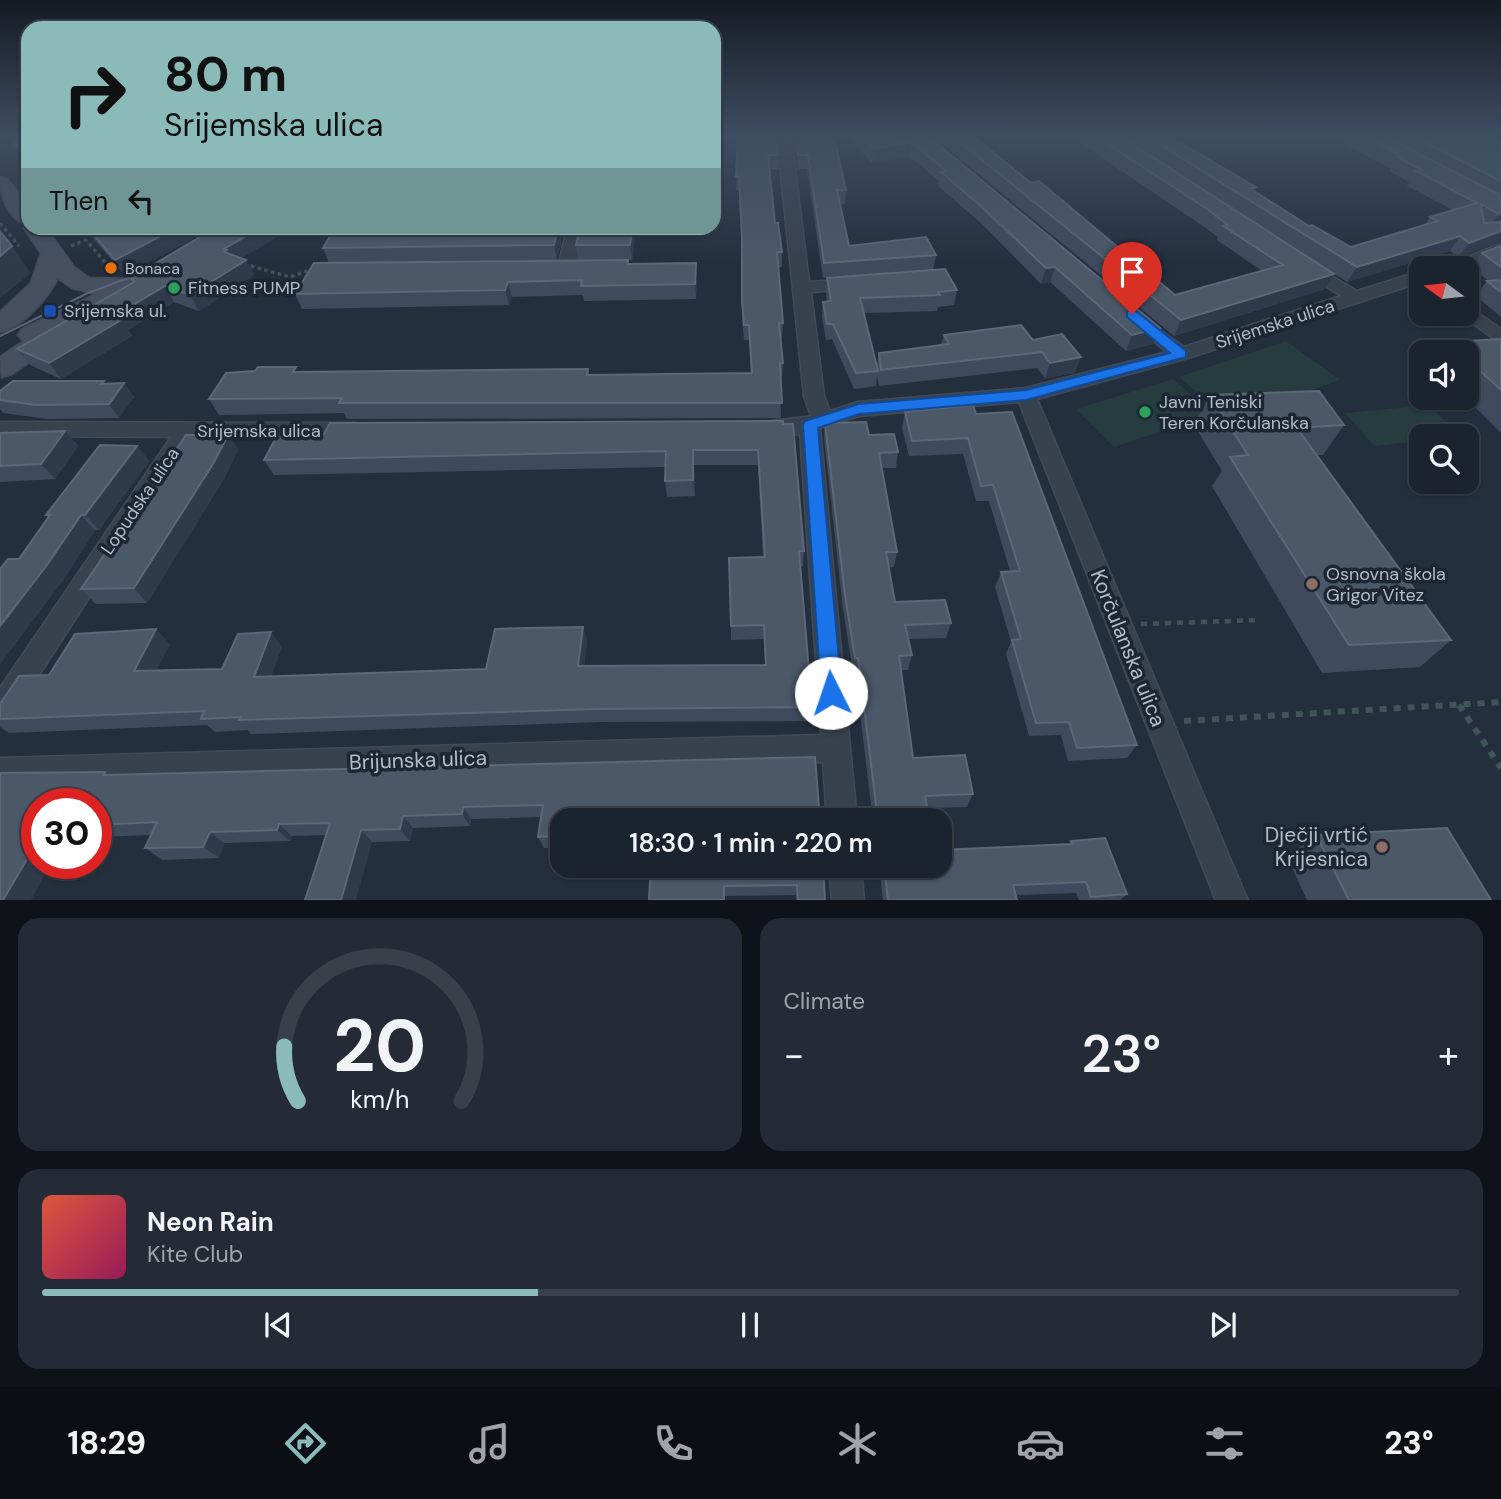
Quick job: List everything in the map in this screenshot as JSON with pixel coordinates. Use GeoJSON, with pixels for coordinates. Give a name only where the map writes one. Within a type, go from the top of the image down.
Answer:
{"type":"FeatureCollection","features":[{"type":"Feature","properties":{"kind":"street"},"geometry":{"type":"LineString","coordinates":[[789,178],[817,422],[841,808]]}},
{"type":"Feature","properties":{"kind":"street"},"geometry":{"type":"LineString","coordinates":[[0,183],[21,209]]}},
{"type":"Feature","properties":{"kind":"street"},"geometry":{"type":"LineString","coordinates":[[1,363],[135,284],[84,286],[67,274],[40,235]]}},
{"type":"Feature","properties":{"kind":"street"},"geometry":{"type":"LineString","coordinates":[[565,268],[573,235]]}},
{"type":"Feature","properties":{"kind":"street"},"geometry":{"type":"LineString","coordinates":[[1479,257],[1501,249]]}},
{"type":"Feature","properties":{"kind":"street"},"geometry":{"type":"LineString","coordinates":[[3,325],[45,281],[52,253]]}},
{"type":"Feature","properties":{"kind":"street"},"geometry":{"type":"LineString","coordinates":[[1297,260],[1356,298]]}},
{"type":"Feature","properties":{"kind":"street","name":"Srijemska ulica"},"geometry":{"type":"LineString","coordinates":[[750,428],[817,422],[859,409],[1026,395],[1181,354],[1409,280]]}},
{"type":"Feature","properties":{"kind":"street"},"geometry":{"type":"LineString","coordinates":[[802,289],[871,282]]}},
{"type":"Feature","properties":{"kind":"street"},"geometry":{"type":"LineString","coordinates":[[1121,305],[1181,354]]}},
{"type":"Feature","properties":{"kind":"street"},"geometry":{"type":"LineString","coordinates":[[1479,320],[1501,338]]}},
{"type":"Feature","properties":{"kind":"street","name":"Korčulanska ulica"},"geometry":{"type":"LineString","coordinates":[[1026,395],[1232,900]]}},
{"type":"Feature","properties":{"kind":"street","name":"Srijemska ulica"},"geometry":{"type":"LineString","coordinates":[[0,429],[379,430]]}},
{"type":"Feature","properties":{"kind":"street","name":"Lopudska ulica"},"geometry":{"type":"LineString","coordinates":[[0,711],[186,431]]}},
{"type":"Feature","properties":{"kind":"street","name":"Brijunska ulica"},"geometry":{"type":"LineString","coordinates":[[0,772],[836,748]]}},
{"type":"Feature","properties":{"kind":"street"},"geometry":{"type":"LineString","coordinates":[[846,878],[848,900]]}},
{"type":"Feature","properties":{"kind":"path"},"geometry":{"type":"LineString","coordinates":[[86,240],[107,265]]}},
{"type":"Feature","properties":{"kind":"path"},"geometry":{"type":"LineString","coordinates":[[236,261],[290,276],[307,271]]}},
{"type":"Feature","properties":{"kind":"path"},"geometry":{"type":"LineString","coordinates":[[1119,625],[1259,620]]}},
{"type":"Feature","properties":{"kind":"path"},"geometry":{"type":"LineString","coordinates":[[1158,723],[1501,702]]}},
{"type":"Feature","properties":{"kind":"path"},"geometry":{"type":"LineString","coordinates":[[1459,705],[1501,768]]}},
{"type":"Feature","properties":{"kind":"green space"},"geometry":{"type":"Polygon","coordinates":[[[1286,341],[1340,380],[1230,420],[1179,377],[1286,341]]]}},
{"type":"Feature","properties":{"kind":"green space","name":"Javni Teniski Teren Korčulanska"},"geometry":{"type":"Polygon","coordinates":[[[1173,379],[1213,414],[1114,447],[1076,409],[1173,379]]]}},
{"type":"Feature","properties":{"kind":"green space"},"geometry":{"type":"Polygon","coordinates":[[[1409,407],[1409,410],[1434,410],[1448,424],[1409,424],[1409,442],[1374,446],[1345,413],[1409,407]]]}},
{"type":"Feature","properties":{"kind":"building"},"geometry":{"type":"Polygon","coordinates":[[[739,178],[770,178],[775,223],[778,223],[782,252],[777,252],[783,323],[779,323],[783,363],[780,363],[782,403],[339,403],[342,398],[209,399],[226,373],[255,371],[258,367],[296,367],[293,372],[588,369],[587,375],[752,373],[749,325],[744,325],[742,302],[739,178]]]}},
{"type":"Feature","properties":{"kind":"building"},"geometry":{"type":"Polygon","coordinates":[[[811,178],[843,178],[846,190],[837,190],[849,246],[926,237],[936,255],[824,263],[811,178]]]}},
{"type":"Feature","properties":{"kind":"building"},"geometry":{"type":"Polygon","coordinates":[[[948,178],[979,178],[1160,328],[1132,335],[1055,267],[1046,268],[948,178]]]}},
{"type":"Feature","properties":{"kind":"building"},"geometry":{"type":"Polygon","coordinates":[[[1004,178],[1025,178],[1031,183],[1039,181],[1175,295],[1283,265],[1223,226],[1228,225],[1159,178],[1185,178],[1334,274],[1181,320],[1004,178]]]}},
{"type":"Feature","properties":{"kind":"building"},"geometry":{"type":"Polygon","coordinates":[[[1214,178],[1241,178],[1256,187],[1251,189],[1309,226],[1312,225],[1351,247],[1438,221],[1430,217],[1477,203],[1429,178],[1467,178],[1501,195],[1499,214],[1481,204],[1484,223],[1501,222],[1501,231],[1469,243],[1460,236],[1357,267],[1214,178]]]}},
{"type":"Feature","properties":{"kind":"building"},"geometry":{"type":"Polygon","coordinates":[[[0,231],[12,246],[0,256],[0,231]]]}},
{"type":"Feature","properties":{"kind":"building"},"geometry":{"type":"Polygon","coordinates":[[[94,235],[163,235],[115,260],[94,235]]]}},
{"type":"Feature","properties":{"kind":"building"},"geometry":{"type":"Polygon","coordinates":[[[203,235],[248,235],[224,249],[227,250],[224,252],[246,260],[190,295],[165,286],[113,317],[121,320],[49,363],[17,349],[134,282],[131,278],[203,235]]]}},
{"type":"Feature","properties":{"kind":"building"},"geometry":{"type":"Polygon","coordinates":[[[331,235],[556,235],[554,245],[323,248],[331,235]]]}},
{"type":"Feature","properties":{"kind":"building"},"geometry":{"type":"Polygon","coordinates":[[[578,235],[631,235],[630,245],[576,245],[578,235]]]}},
{"type":"Feature","properties":{"kind":"building"},"geometry":{"type":"Polygon","coordinates":[[[1501,246],[1501,267],[1482,253],[1501,246]]]}},
{"type":"Feature","properties":{"kind":"building"},"geometry":{"type":"Polygon","coordinates":[[[628,260],[628,264],[696,263],[695,284],[581,286],[582,280],[508,282],[505,290],[295,294],[314,263],[628,260]]]}},
{"type":"Feature","properties":{"kind":"building"},"geometry":{"type":"Polygon","coordinates":[[[945,269],[957,290],[938,292],[940,295],[860,298],[878,371],[856,373],[833,324],[827,324],[823,302],[831,301],[827,278],[945,269]]]}},
{"type":"Feature","properties":{"kind":"building"},"geometry":{"type":"Polygon","coordinates":[[[1501,280],[1501,292],[1487,281],[1501,280]]]}},
{"type":"Feature","properties":{"kind":"building"},"geometry":{"type":"Polygon","coordinates":[[[1021,325],[1033,340],[1062,334],[1081,357],[1050,363],[1042,352],[881,370],[879,353],[949,344],[944,335],[1021,325]]]}},
{"type":"Feature","properties":{"kind":"building"},"geometry":{"type":"Polygon","coordinates":[[[1501,339],[1501,390],[1479,370],[1479,340],[1501,339]]]}},
{"type":"Feature","properties":{"kind":"building"},"geometry":{"type":"Polygon","coordinates":[[[13,381],[124,383],[109,404],[35,405],[0,400],[0,391],[13,381]]]}},
{"type":"Feature","properties":{"kind":"building"},"geometry":{"type":"Polygon","coordinates":[[[1319,391],[1344,425],[1297,428],[1451,640],[1349,645],[1230,457],[1248,455],[1210,395],[1319,391]]]}},
{"type":"Feature","properties":{"kind":"building"},"geometry":{"type":"Polygon","coordinates":[[[973,405],[976,414],[1012,412],[1137,745],[1077,748],[1069,722],[1036,723],[1012,640],[1021,639],[1001,572],[1020,571],[993,485],[981,486],[968,438],[912,441],[905,412],[973,405]]]}},
{"type":"Feature","properties":{"kind":"building"},"geometry":{"type":"Polygon","coordinates":[[[783,421],[783,424],[793,424],[804,551],[799,551],[812,707],[596,709],[239,720],[240,717],[201,719],[204,711],[0,719],[0,704],[19,676],[49,675],[75,634],[156,629],[134,671],[222,669],[238,634],[271,632],[254,677],[486,669],[495,629],[528,628],[583,627],[578,666],[766,665],[764,625],[731,626],[729,558],[765,557],[758,450],[693,450],[693,480],[665,481],[666,451],[264,460],[278,434],[324,434],[330,423],[783,421]]]}},
{"type":"Feature","properties":{"kind":"building"},"geometry":{"type":"Polygon","coordinates":[[[866,422],[869,435],[894,434],[898,452],[879,453],[897,552],[886,552],[895,602],[945,600],[951,623],[905,625],[912,655],[899,656],[913,758],[965,755],[973,794],[925,796],[927,808],[876,808],[858,658],[855,658],[845,595],[825,423],[866,422]]]}},
{"type":"Feature","properties":{"kind":"building"},"geometry":{"type":"Polygon","coordinates":[[[65,431],[41,464],[0,466],[0,433],[65,431]]]}},
{"type":"Feature","properties":{"kind":"building"},"geometry":{"type":"Polygon","coordinates":[[[186,435],[228,435],[213,464],[134,588],[81,589],[186,435]]]}},
{"type":"Feature","properties":{"kind":"building"},"geometry":{"type":"Polygon","coordinates":[[[100,445],[137,446],[85,515],[81,515],[0,626],[0,569],[8,559],[19,559],[50,515],[46,515],[100,445]]]}},
{"type":"Feature","properties":{"kind":"building"},"geometry":{"type":"Polygon","coordinates":[[[815,757],[819,808],[550,808],[550,836],[538,837],[543,805],[463,807],[462,814],[403,816],[400,829],[361,830],[341,900],[305,900],[330,823],[279,824],[277,830],[210,832],[203,847],[145,848],[157,822],[112,824],[112,788],[21,788],[21,869],[3,900],[0,900],[0,773],[105,772],[104,775],[815,757]]]}},
{"type":"Feature","properties":{"kind":"building"},"geometry":{"type":"Polygon","coordinates":[[[1447,828],[1491,900],[1349,900],[1316,835],[1447,828]]]}},
{"type":"Feature","properties":{"kind":"building"},"geometry":{"type":"Polygon","coordinates":[[[1105,838],[1127,894],[1091,897],[1086,882],[1013,885],[1017,900],[888,900],[885,878],[952,878],[952,849],[1073,844],[1071,841],[1105,838]]]}},
{"type":"Feature","properties":{"kind":"building"},"geometry":{"type":"Polygon","coordinates":[[[650,878],[824,878],[825,900],[798,900],[797,885],[724,886],[724,900],[649,900],[650,878]]]}},
{"type":"Feature","properties":{"kind":"tram line"},"geometry":{"type":"LineString","coordinates":[[0,336],[88,293],[155,268]]}},
{"type":"Feature","properties":{"kind":"place","name":"Bonaca"},"geometry":{"type":"Point","coordinates":[111,268]}},
{"type":"Feature","properties":{"kind":"place","name":"Fitness PUMP"},"geometry":{"type":"Point","coordinates":[174,288]}},
{"type":"Feature","properties":{"kind":"place","name":"Srijemska ul."},"geometry":{"type":"Point","coordinates":[50,311]}},
{"type":"Feature","properties":{"kind":"place","name":"Javni Teniski Teren Korčulanska"},"geometry":{"type":"Point","coordinates":[1145,412]}},
{"type":"Feature","properties":{"kind":"place","name":"Osnovna škola Grigor Vitez"},"geometry":{"type":"Point","coordinates":[1312,584]}},
{"type":"Feature","properties":{"kind":"place","name":"Dječji vrtić Krijesnica"},"geometry":{"type":"Point","coordinates":[1382,847]}},
{"type":"Feature","properties":{"kind":"route"},"geometry":{"type":"LineString","coordinates":[[831,693],[810,425],[859,409],[1026,395],[1181,354],[1132,314]]}}]}
